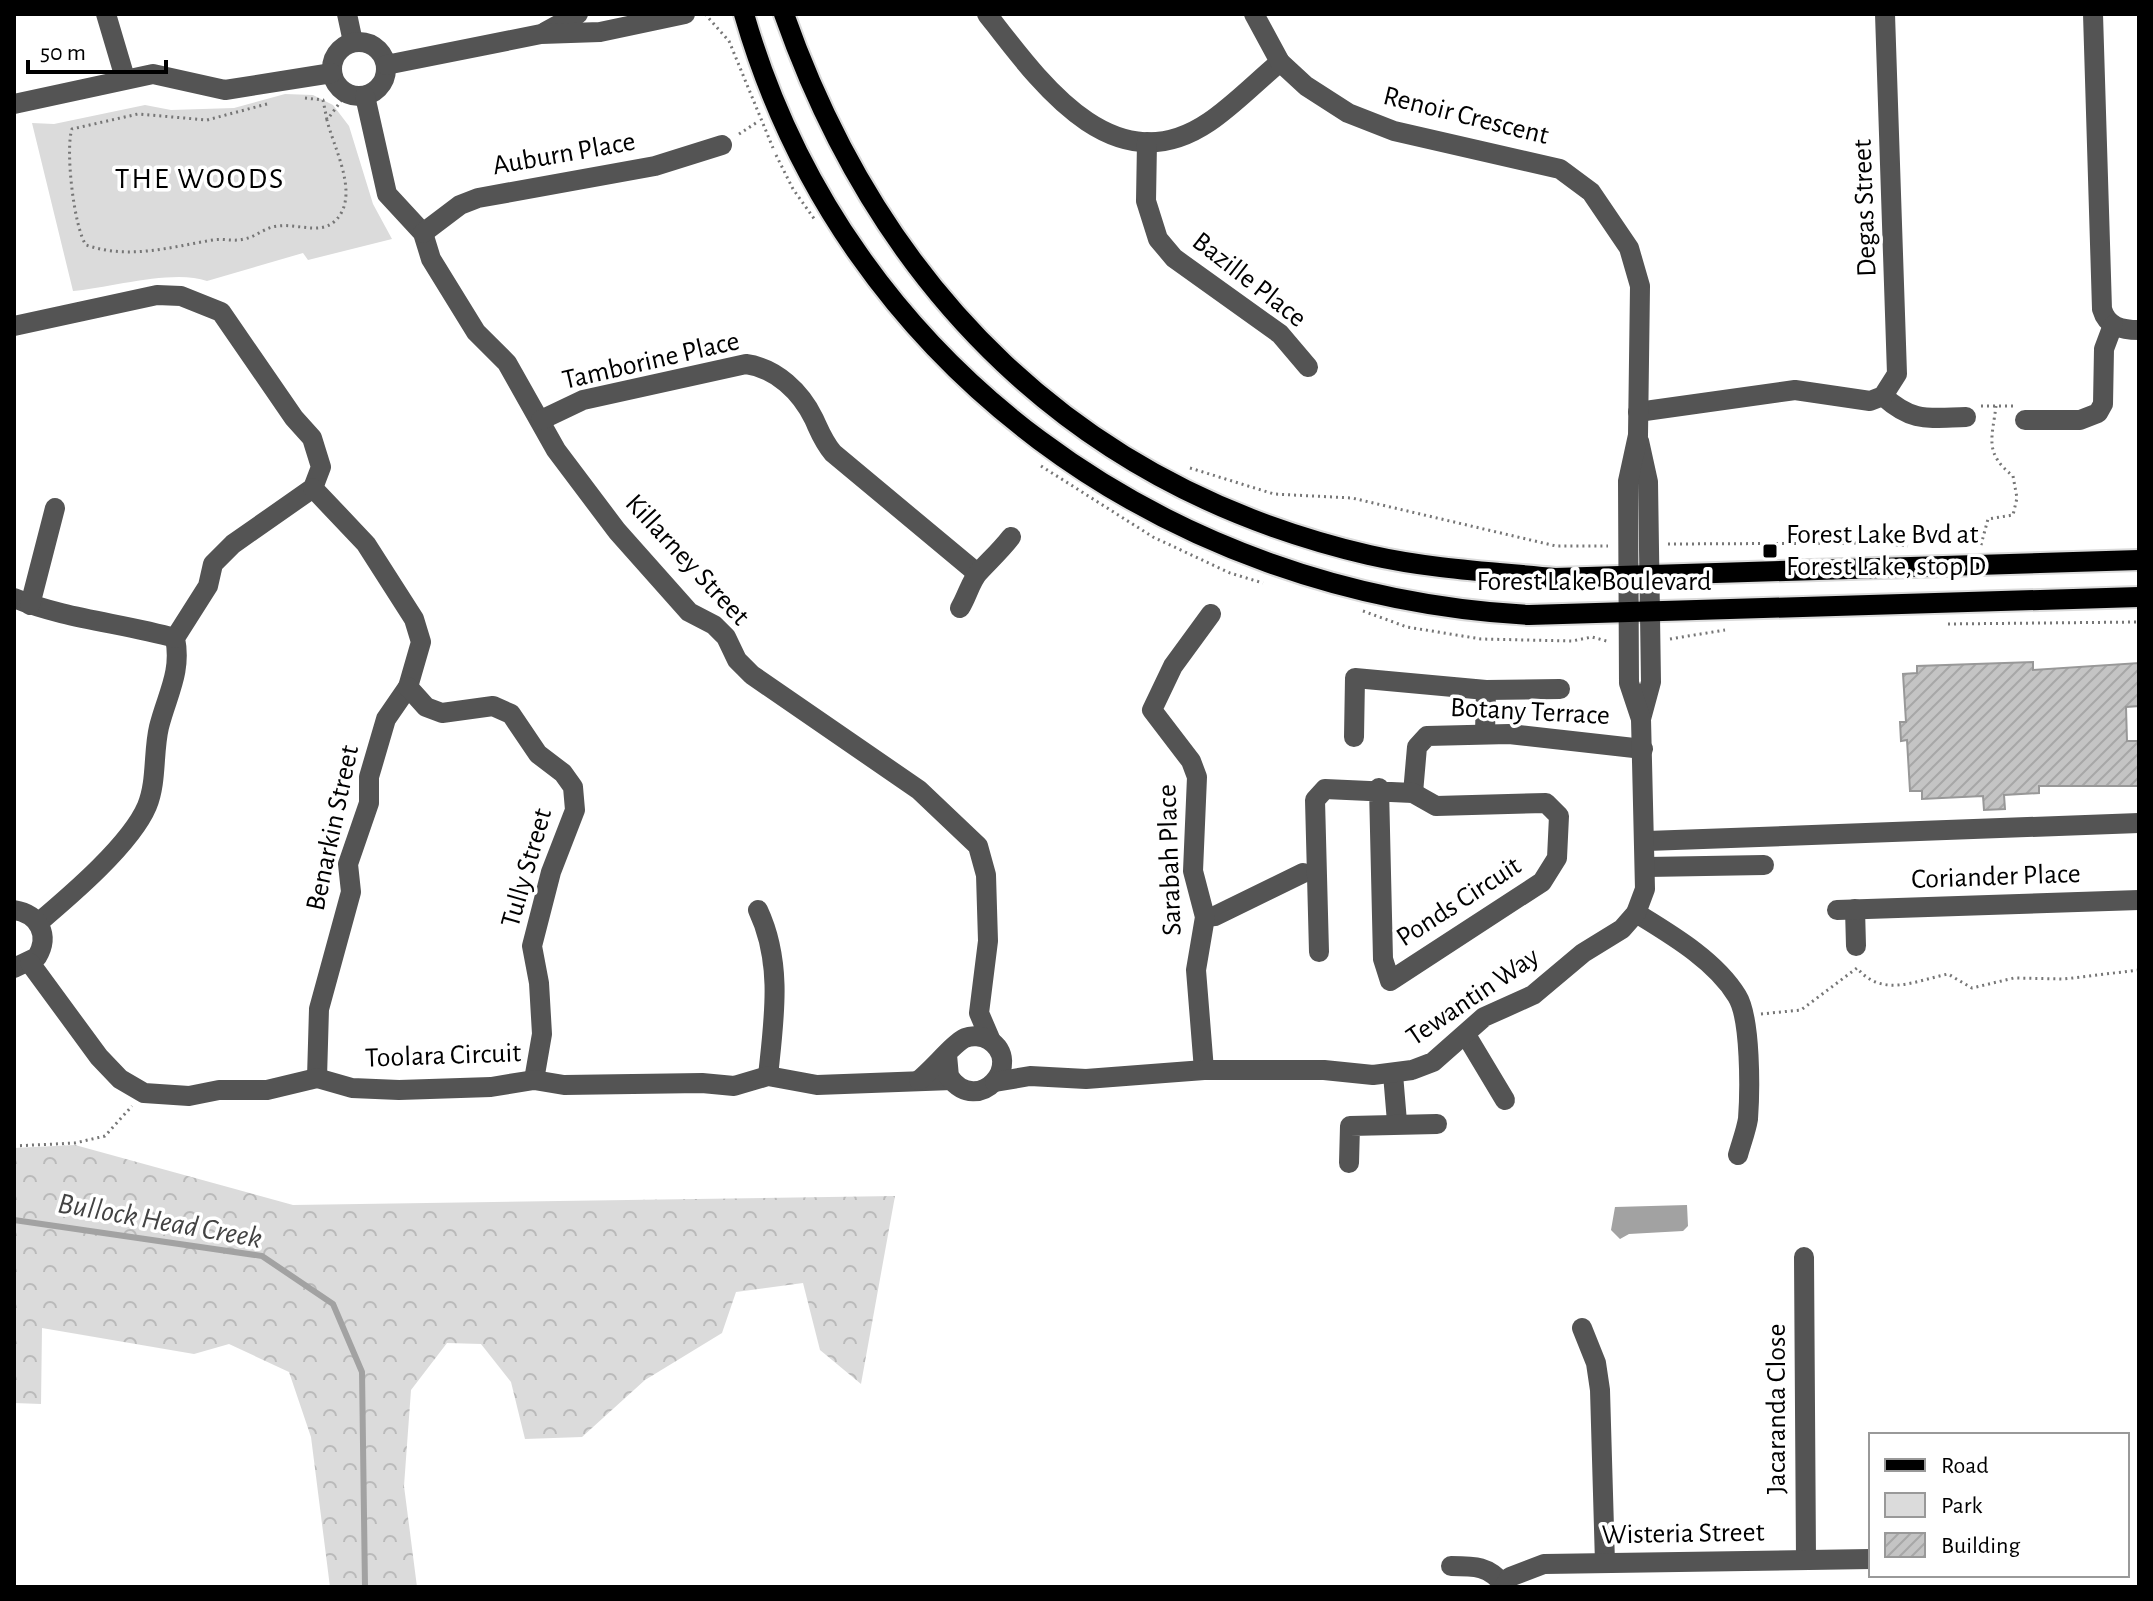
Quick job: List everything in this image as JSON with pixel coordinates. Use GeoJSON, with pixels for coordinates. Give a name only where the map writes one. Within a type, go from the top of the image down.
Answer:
{"type":"FeatureCollection","features":[{"type":"Feature","properties":{"kind":"main road","name":"Forest Lake Boulevard"},"geometry":{"type":"LineString","coordinates":[[744,14],[781,113],[822,196],[868,270],[922,334],[988,401],[1099,484],[1173,524],[1245,557],[1313,579],[1400,601],[1467,611],[1529,615],[2139,597]]}},
{"type":"Feature","properties":{"kind":"main road","name":"Forest Lake Boulevard"},"geometry":{"type":"LineString","coordinates":[[784,14],[803,69],[837,143],[888,231],[980,343],[1038,397],[1105,443],[1194,493],[1270,525],[1370,555],[1471,571],[1555,578],[2139,560]]}},
{"type":"Feature","properties":{"kind":"street"},"geometry":{"type":"LineString","coordinates":[[106,14],[125,78]]}},
{"type":"Feature","properties":{"kind":"street"},"geometry":{"type":"LineString","coordinates":[[347,14],[353,42]]}},
{"type":"Feature","properties":{"kind":"street"},"geometry":{"type":"LineString","coordinates":[[541,34],[578,14]]}},
{"type":"Feature","properties":{"kind":"street"},"geometry":{"type":"LineString","coordinates":[[386,65],[541,34],[600,32],[685,14]]}},
{"type":"Feature","properties":{"kind":"street"},"geometry":{"type":"LineString","coordinates":[[987,14],[1021,58],[1070,111],[1094,128],[1117,138],[1147,142],[1178,137],[1207,123],[1280,62]]}},
{"type":"Feature","properties":{"kind":"street","name":"Renoir Crescent"},"geometry":{"type":"LineString","coordinates":[[1254,14],[1280,62],[1306,86],[1348,113],[1394,131],[1560,169],[1591,192],[1629,248],[1640,286],[1638,435],[1648,482],[1639,544],[1639,575]]}},
{"type":"Feature","properties":{"kind":"street","name":"Degas Street"},"geometry":{"type":"LineString","coordinates":[[1883,396],[1897,374],[1885,14]]}},
{"type":"Feature","properties":{"kind":"street"},"geometry":{"type":"LineString","coordinates":[[2093,14],[2102,309],[2105,318],[2113,325],[2139,330]]}},
{"type":"Feature","properties":{"kind":"street"},"geometry":{"type":"LineString","coordinates":[[362,41],[378,49],[386,65],[379,88],[356,94],[332,73],[334,57],[353,42],[362,41]]}},
{"type":"Feature","properties":{"kind":"street"},"geometry":{"type":"LineString","coordinates":[[14,104],[125,78],[164,74],[225,90],[332,73]]}},
{"type":"Feature","properties":{"kind":"street","name":"Killarney Street"},"geometry":{"type":"LineString","coordinates":[[356,94],[387,194],[423,233],[431,259],[476,332],[507,363],[556,450],[617,531],[689,612],[726,637],[737,660],[752,675],[919,790],[978,846],[986,875],[988,941],[979,1013],[963,1038]]}},
{"type":"Feature","properties":{"kind":"street","name":"Bazille Place"},"geometry":{"type":"LineString","coordinates":[[1147,142],[1146,201],[1158,239],[1174,258],[1280,334],[1308,367]]}},
{"type":"Feature","properties":{"kind":"street","name":"Auburn Place"},"geometry":{"type":"LineString","coordinates":[[423,233],[460,205],[478,198],[655,166],[722,145]]}},
{"type":"Feature","properties":{"kind":"street"},"geometry":{"type":"LineString","coordinates":[[14,326],[157,295],[181,296],[221,312],[294,418],[312,438],[321,467],[313,488],[233,544],[213,564],[208,586],[175,638],[179,656],[174,690],[159,726],[148,804],[119,849],[38,923]]}},
{"type":"Feature","properties":{"kind":"street"},"geometry":{"type":"LineString","coordinates":[[2025,420],[2080,420],[2098,413],[2103,404],[2104,349],[2113,325]]}},
{"type":"Feature","properties":{"kind":"street","name":"Tamborine Place"},"geometry":{"type":"LineString","coordinates":[[541,420],[583,400],[746,364],[764,366],[782,378],[806,407],[822,440],[833,453],[977,573]]}},
{"type":"Feature","properties":{"kind":"street"},"geometry":{"type":"LineString","coordinates":[[1638,412],[1795,390],[1870,401],[1883,396],[1904,414],[1917,419],[1966,417]]}},
{"type":"Feature","properties":{"kind":"street","name":"Benarkin Street"},"geometry":{"type":"LineString","coordinates":[[313,488],[366,544],[414,619],[421,642],[408,687],[386,719],[369,777],[369,803],[348,864],[351,892],[319,1009],[317,1078]]}},
{"type":"Feature","properties":{"kind":"street"},"geometry":{"type":"LineString","coordinates":[[55,508],[22,602],[175,638]]}},
{"type":"Feature","properties":{"kind":"street"},"geometry":{"type":"LineString","coordinates":[[960,608],[972,590],[977,573],[993,561],[1011,537]]}},
{"type":"Feature","properties":{"kind":"street"},"geometry":{"type":"LineString","coordinates":[[1639,575],[1650,611],[1651,682],[1641,719]]}},
{"type":"Feature","properties":{"kind":"street"},"geometry":{"type":"LineString","coordinates":[[1639,575],[1629,612],[1629,683],[1641,719],[1647,867],[1645,889],[1636,913],[1670,934],[1715,971],[1737,996],[1745,1015],[1748,1120],[1738,1155]]}},
{"type":"Feature","properties":{"kind":"street","name":"Sarabah Place"},"geometry":{"type":"LineString","coordinates":[[1204,1070],[1196,970],[1205,917],[1193,871],[1197,777],[1191,761],[1152,710],[1173,666],[1211,614]]}},
{"type":"Feature","properties":{"kind":"street"},"geometry":{"type":"LineString","coordinates":[[1354,737],[1355,678],[1486,690],[1560,689]]}},
{"type":"Feature","properties":{"kind":"street","name":"Tully Street"},"geometry":{"type":"LineString","coordinates":[[408,687],[426,707],[442,713],[493,706],[511,714],[538,754],[563,773],[573,787],[575,810],[551,872],[532,946],[539,983],[542,1034],[534,1080]]}},
{"type":"Feature","properties":{"kind":"street"},"geometry":{"type":"LineString","coordinates":[[1485,734],[1486,690]]}},
{"type":"Feature","properties":{"kind":"street","name":"Botany Terrace"},"geometry":{"type":"LineString","coordinates":[[1413,793],[1415,755],[1422,739],[1485,734],[1643,749]]}},
{"type":"Feature","properties":{"kind":"street"},"geometry":{"type":"LineString","coordinates":[[1319,952],[1317,795],[1332,787],[1379,788]]}},
{"type":"Feature","properties":{"kind":"street","name":"Ponds Circuit"},"geometry":{"type":"LineString","coordinates":[[1379,788],[1413,793],[1436,806],[1546,803],[1559,816],[1557,858],[1542,882],[1390,981],[1383,959],[1379,788]]}},
{"type":"Feature","properties":{"kind":"street"},"geometry":{"type":"LineString","coordinates":[[1647,841],[2139,823]]}},
{"type":"Feature","properties":{"kind":"street"},"geometry":{"type":"LineString","coordinates":[[1647,867],[1764,865]]}},
{"type":"Feature","properties":{"kind":"street"},"geometry":{"type":"LineString","coordinates":[[1205,917],[1215,916],[1303,873]]}},
{"type":"Feature","properties":{"kind":"street","name":"Coriander Place"},"geometry":{"type":"LineString","coordinates":[[1856,946],[1846,909],[2139,900]]}},
{"type":"Feature","properties":{"kind":"street"},"geometry":{"type":"LineString","coordinates":[[14,910],[24,912],[43,931],[42,949],[22,966],[120,1079],[144,1093]]}},
{"type":"Feature","properties":{"kind":"street"},"geometry":{"type":"LineString","coordinates":[[758,910],[770,936],[776,977],[768,1076]]}},
{"type":"Feature","properties":{"kind":"street","name":"Tewantin Way"},"geometry":{"type":"LineString","coordinates":[[995,1082],[1030,1076],[1086,1079],[1204,1070],[1324,1070],[1393,1074],[1433,1062],[1484,1017],[1533,995],[1583,953],[1622,929],[1636,913]]}},
{"type":"Feature","properties":{"kind":"street"},"geometry":{"type":"LineString","coordinates":[[947,1055],[947,1068],[952,1080],[971,1091],[988,1088],[995,1082],[1000,1075],[996,1049],[979,1013]]}},
{"type":"Feature","properties":{"kind":"street"},"geometry":{"type":"LineString","coordinates":[[1466,1035],[1505,1100]]}},
{"type":"Feature","properties":{"kind":"street"},"geometry":{"type":"LineString","coordinates":[[919,1080],[963,1038],[973,1036],[996,1049],[1030,1076]]}},
{"type":"Feature","properties":{"kind":"street"},"geometry":{"type":"LineString","coordinates":[[1393,1074],[1397,1122]]}},
{"type":"Feature","properties":{"kind":"street","name":"Toolara Circuit"},"geometry":{"type":"LineString","coordinates":[[144,1093],[189,1096],[219,1090],[267,1090],[317,1078],[352,1088],[399,1090],[491,1087],[534,1080],[564,1085],[702,1083],[718,1087],[768,1076],[817,1085],[952,1080]]}},
{"type":"Feature","properties":{"kind":"street"},"geometry":{"type":"LineString","coordinates":[[1349,1163],[1350,1126],[1397,1122],[1437,1124]]}},
{"type":"Feature","properties":{"kind":"street","name":"Jacaranda Close"},"geometry":{"type":"LineString","coordinates":[[1804,1257],[1806,1560]]}},
{"type":"Feature","properties":{"kind":"street"},"geometry":{"type":"LineString","coordinates":[[1582,1328],[1596,1363],[1600,1390],[1605,1563]]}},
{"type":"Feature","properties":{"kind":"street","name":"Wisteria Street"},"geometry":{"type":"LineString","coordinates":[[1504,1586],[1510,1577],[1544,1564],[1869,1559]]}},
{"type":"Feature","properties":{"kind":"street"},"geometry":{"type":"LineString","coordinates":[[1451,1566],[1478,1566],[1493,1571],[1504,1586]]}},
{"type":"Feature","properties":{"kind":"path"},"geometry":{"type":"LineString","coordinates":[[705,14],[729,41],[760,121],[793,189],[818,225]]}},
{"type":"Feature","properties":{"kind":"path"},"geometry":{"type":"LineString","coordinates":[[327,120],[356,94]]}},
{"type":"Feature","properties":{"kind":"path"},"geometry":{"type":"LineString","coordinates":[[272,101],[255,109],[207,120],[138,114],[72,129],[67,152],[73,173],[79,235],[86,245],[119,254],[218,239],[243,240],[281,225],[318,230],[333,223],[342,213],[346,198],[340,161],[323,100],[295,99]]}},
{"type":"Feature","properties":{"kind":"path"},"geometry":{"type":"LineString","coordinates":[[722,145],[760,121],[781,113]]}},
{"type":"Feature","properties":{"kind":"path"},"geometry":{"type":"LineString","coordinates":[[1966,417],[1970,405],[2023,406],[2025,420]]}},
{"type":"Feature","properties":{"kind":"path"},"geometry":{"type":"LineString","coordinates":[[1979,549],[1988,519],[2013,515],[2017,498],[2013,476],[1997,464],[1991,451],[1996,406]]}},
{"type":"Feature","properties":{"kind":"path"},"geometry":{"type":"LineString","coordinates":[[1038,463],[1153,537],[1230,573],[1272,585]]}},
{"type":"Feature","properties":{"kind":"path"},"geometry":{"type":"LineString","coordinates":[[1188,467],[1274,494],[1352,498],[1556,546],[1879,543],[1920,548]]}},
{"type":"Feature","properties":{"kind":"path"},"geometry":{"type":"LineString","coordinates":[[1357,609],[1407,627],[1481,639],[1572,641],[1592,637],[1606,642],[1629,641]]}},
{"type":"Feature","properties":{"kind":"path"},"geometry":{"type":"LineString","coordinates":[[1948,624],[2139,622]]}},
{"type":"Feature","properties":{"kind":"path"},"geometry":{"type":"LineString","coordinates":[[1650,640],[1682,639],[1727,629]]}},
{"type":"Feature","properties":{"kind":"path"},"geometry":{"type":"LineString","coordinates":[[1745,1015],[1801,1010],[1857,968],[1866,980],[1883,987],[1948,974],[1972,988],[2014,978],[2064,979],[2139,970]]}},
{"type":"Feature","properties":{"kind":"path"},"geometry":{"type":"LineString","coordinates":[[14,1146],[75,1143],[105,1136],[144,1093]]}},
{"type":"Feature","properties":{"kind":"green space"},"geometry":{"type":"Polygon","coordinates":[[[285,94],[313,95],[333,105],[349,126],[373,204],[392,239],[308,260],[303,253],[207,281],[159,278],[73,291],[32,123],[54,124],[145,105],[171,110],[234,108],[285,94]]]}},
{"type":"Feature","properties":{"kind":"green space"},"geometry":{"type":"Polygon","coordinates":[[[75,1145],[293,1205],[895,1196],[861,1384],[820,1350],[803,1283],[736,1292],[722,1333],[645,1380],[582,1437],[525,1439],[511,1382],[481,1344],[447,1343],[411,1390],[404,1486],[417,1587],[330,1587],[311,1437],[289,1372],[229,1344],[194,1354],[42,1328],[41,1404],[14,1403],[14,1148],[75,1145]]]}},
{"type":"Feature","properties":{"kind":"shaded area"},"geometry":{"type":"Polygon","coordinates":[[[1687,1205],[1688,1226],[1683,1231],[1629,1234],[1620,1239],[1611,1230],[1615,1207],[1687,1205]]]}},
{"type":"Feature","properties":{"kind":"building"},"geometry":{"type":"Polygon","coordinates":[[[2033,662],[2033,670],[2139,663],[2139,706],[2126,707],[2127,741],[2139,741],[2139,786],[2039,786],[2039,793],[2004,795],[2005,809],[1984,810],[1983,796],[1922,799],[1922,791],[1910,791],[1907,740],[1901,741],[1900,722],[1906,722],[1903,674],[1917,673],[1917,666],[2033,662]]]}},
{"type":"Feature","properties":{"kind":"waterway","name":"Bullock Head Creek"},"geometry":{"type":"LineString","coordinates":[[14,1220],[262,1256],[333,1304],[362,1372],[365,1587]]}},
{"type":"Feature","properties":{"kind":"place","name":"Forest Lake Bvd at Forest Lake, stop D"},"geometry":{"type":"Point","coordinates":[1770,551]}},
{"type":"Feature","properties":{"kind":"district","name":"THE WOODS"},"geometry":{"type":"Point","coordinates":[200,179]}}]}
